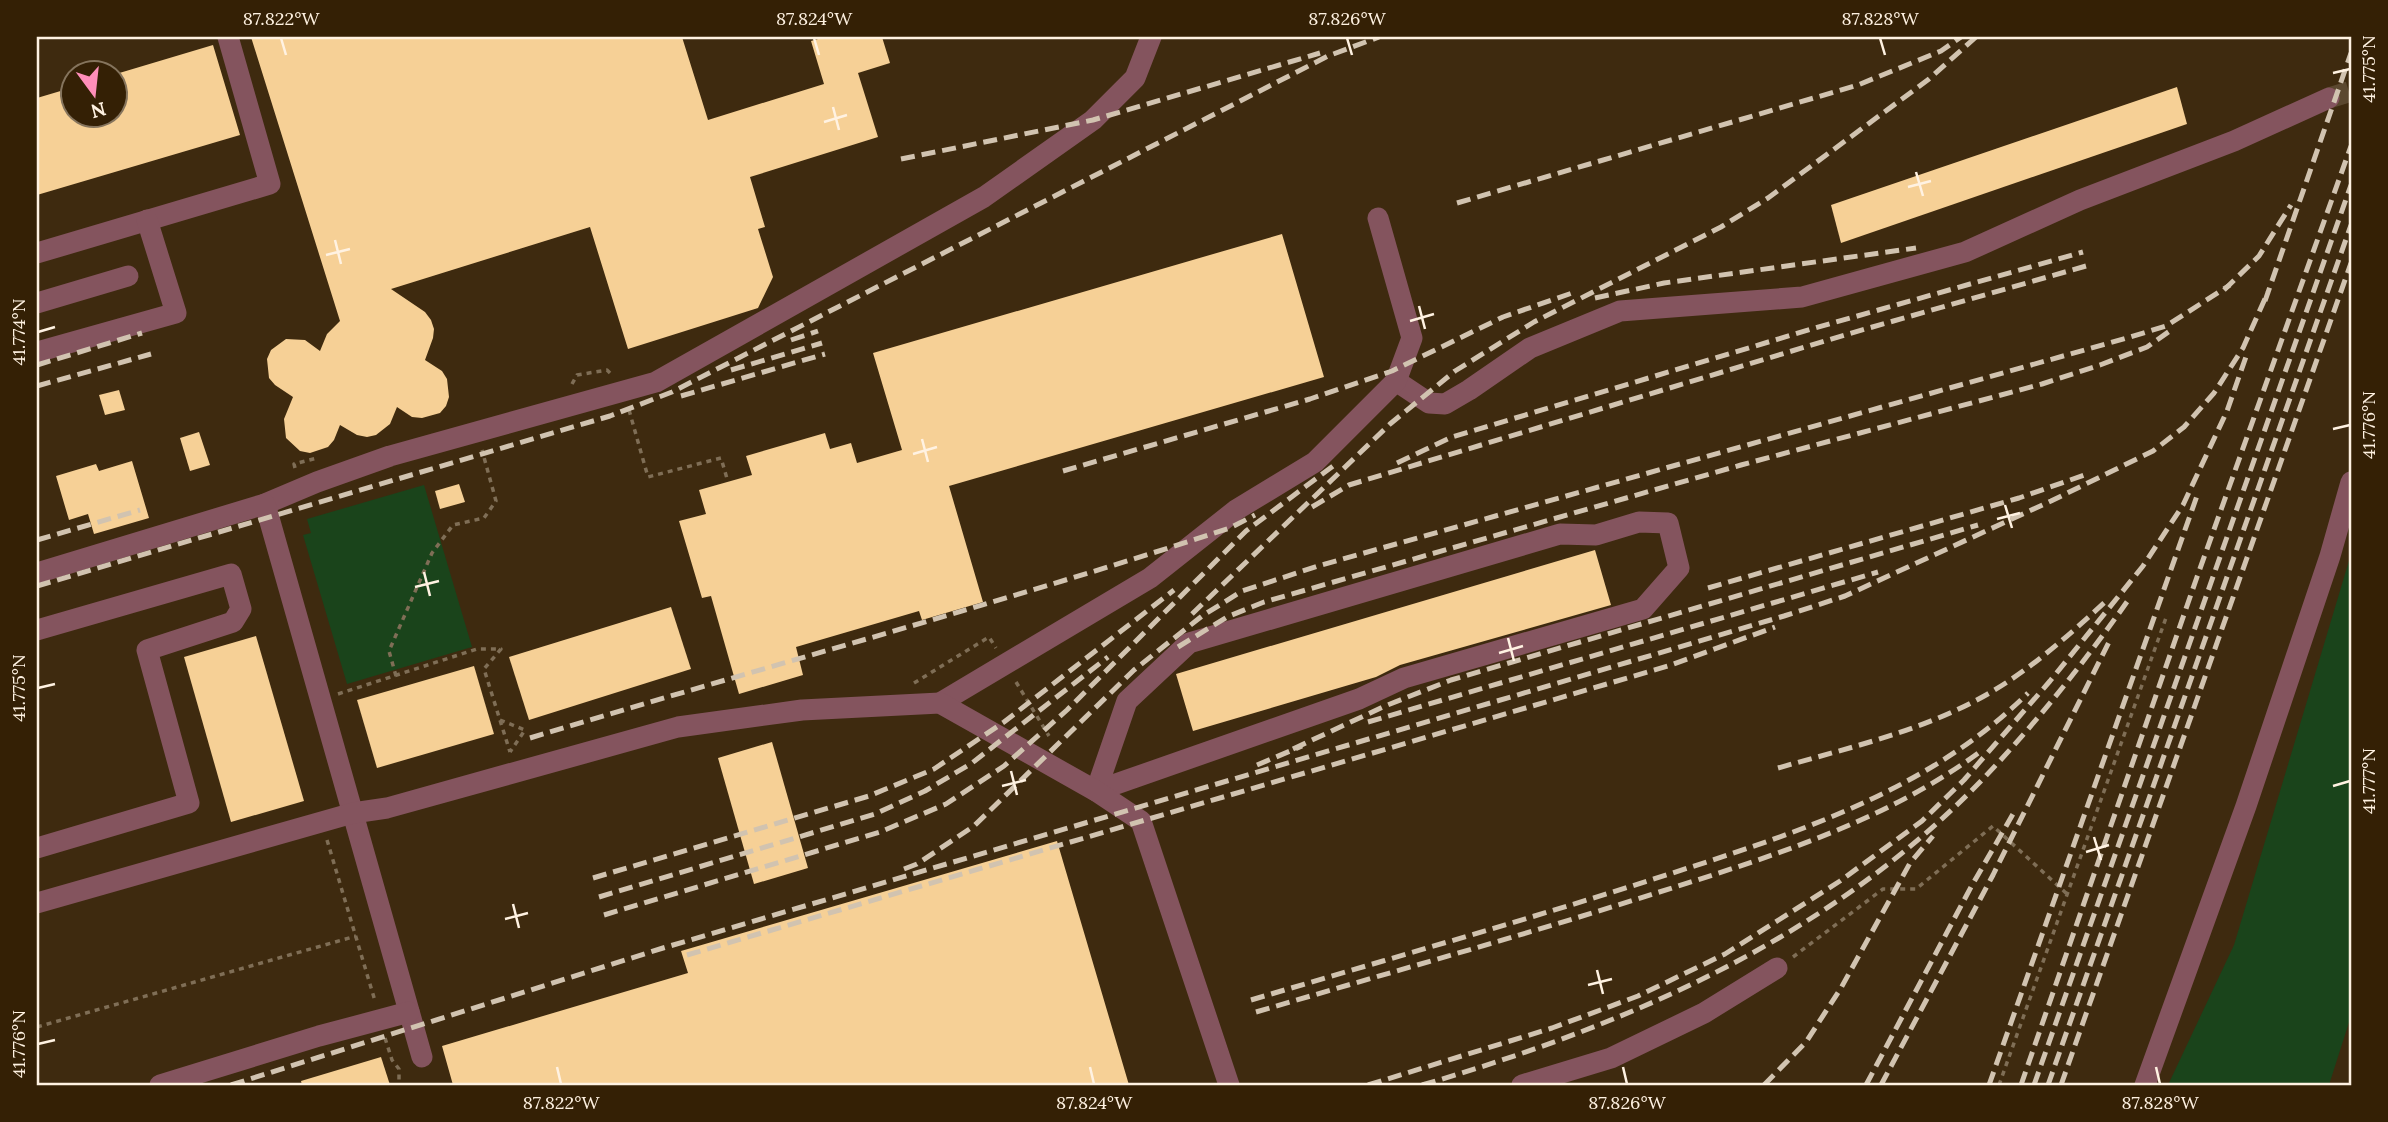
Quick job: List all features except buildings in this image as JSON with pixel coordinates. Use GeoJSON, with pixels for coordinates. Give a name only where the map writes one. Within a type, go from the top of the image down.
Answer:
{"type":"FeatureCollection","features":[{"type":"Feature","properties":{"kind":"lane"},"geometry":{"type":"LineString","coordinates":[[37,253],[270,184],[228,37]]}},
{"type":"Feature","properties":{"kind":"lane"},"geometry":{"type":"LineString","coordinates":[[37,573],[265,504],[390,456],[656,382],[984,197],[1093,120],[1135,78],[1152,37]]}},
{"type":"Feature","properties":{"kind":"lane"},"geometry":{"type":"LineString","coordinates":[[1396,381],[1429,403],[1445,404],[1530,348],[1620,311],[1802,297],[1965,253],[2080,200],[2234,141],[2329,98]]}},
{"type":"Feature","properties":{"kind":"lane"},"geometry":{"type":"LineString","coordinates":[[37,903],[353,813],[387,808],[678,727],[802,710],[940,703],[1150,578],[1236,510],[1315,462],[1396,381],[1412,338],[1378,218]]}},
{"type":"Feature","properties":{"kind":"lane"},"geometry":{"type":"LineString","coordinates":[[37,352],[176,313],[147,220]]}},
{"type":"Feature","properties":{"kind":"lane"},"geometry":{"type":"LineString","coordinates":[[37,303],[128,276]]}},
{"type":"Feature","properties":{"kind":"lane"},"geometry":{"type":"LineString","coordinates":[[2145,1085],[2246,806],[2300,638],[2330,556],[2351,482]]}},
{"type":"Feature","properties":{"kind":"lane"},"geometry":{"type":"LineString","coordinates":[[265,504],[422,1058]]}},
{"type":"Feature","properties":{"kind":"lane"},"geometry":{"type":"LineString","coordinates":[[1639,522],[1668,523],[1679,568],[1643,609],[1404,678],[1359,699],[1096,792],[1127,701],[1189,643],[1559,534],[1596,536],[1639,522]]}},
{"type":"Feature","properties":{"kind":"lane"},"geometry":{"type":"LineString","coordinates":[[37,630],[231,574],[240,609],[233,622],[147,650],[189,803],[37,848]]}},
{"type":"Feature","properties":{"kind":"lane"},"geometry":{"type":"LineString","coordinates":[[940,703],[1096,792],[1141,821],[1228,1085]]}},
{"type":"Feature","properties":{"kind":"lane"},"geometry":{"type":"LineString","coordinates":[[1522,1085],[1611,1058],[1704,1013],[1777,968]]}},
{"type":"Feature","properties":{"kind":"lane"},"geometry":{"type":"LineString","coordinates":[[160,1085],[409,1012]]}},
{"type":"Feature","properties":{"kind":"path"},"geometry":{"type":"LineString","coordinates":[[397,676],[388,651],[432,553],[453,525],[484,517],[496,501],[477,431]]}},
{"type":"Feature","properties":{"kind":"path"},"geometry":{"type":"LineString","coordinates":[[1999,1085],[2167,615]]}},
{"type":"Feature","properties":{"kind":"path"},"geometry":{"type":"LineString","coordinates":[[320,699],[477,649],[501,649],[484,669],[500,720],[511,754],[525,730],[500,720]]}},
{"type":"Feature","properties":{"kind":"path"},"geometry":{"type":"LineString","coordinates":[[322,822],[392,1060],[399,1069],[399,1085]]}},
{"type":"Feature","properties":{"kind":"path"},"geometry":{"type":"LineString","coordinates":[[1777,968],[1883,889],[1916,889],[1993,826],[2067,894]]}},
{"type":"Feature","properties":{"kind":"path"},"geometry":{"type":"LineString","coordinates":[[37,1027],[355,936]]}},
{"type":"Feature","properties":{"kind":"green space"},"geometry":{"type":"Polygon","coordinates":[[[424,485],[472,647],[347,684],[303,535],[311,533],[307,519],[424,485]]]}},
{"type":"Feature","properties":{"kind":"green space"},"geometry":{"type":"Polygon","coordinates":[[[2351,554],[2351,1016],[2329,1085],[2168,1085],[2234,945],[2351,554]]]}},
{"type":"Feature","properties":{"kind":"tunnel"},"geometry":{"type":"LineString","coordinates":[[2329,98],[2351,91]]}},
{"type":"Feature","properties":{"kind":"railway"},"geometry":{"type":"LineString","coordinates":[[37,586],[610,416],[672,392],[1328,56],[1379,37]]}},
{"type":"Feature","properties":{"kind":"railway"},"geometry":{"type":"LineString","coordinates":[[1457,203],[1858,85],[1941,51],[1961,37]]}},
{"type":"Feature","properties":{"kind":"railway"},"geometry":{"type":"LineString","coordinates":[[1192,614],[1390,424],[1455,371],[1534,322],[1721,227],[1768,198],[1929,79],[1976,37]]}},
{"type":"Feature","properties":{"kind":"railway"},"geometry":{"type":"LineString","coordinates":[[901,159],[1093,120],[1320,53]]}},
{"type":"Feature","properties":{"kind":"railway"},"geometry":{"type":"LineString","coordinates":[[2265,301],[2351,53]]}},
{"type":"Feature","properties":{"kind":"railway"},"geometry":{"type":"LineString","coordinates":[[2021,1085],[2197,577],[2351,146]]}},
{"type":"Feature","properties":{"kind":"railway"},"geometry":{"type":"LineString","coordinates":[[2034,1085],[2351,185]]}},
{"type":"Feature","properties":{"kind":"railway"},"geometry":{"type":"LineString","coordinates":[[2224,290],[2259,256],[2291,205]]}},
{"type":"Feature","properties":{"kind":"railway"},"geometry":{"type":"LineString","coordinates":[[2048,1085],[2351,225]]}},
{"type":"Feature","properties":{"kind":"railway"},"geometry":{"type":"LineString","coordinates":[[1595,298],[1664,283],[1916,248]]}},
{"type":"Feature","properties":{"kind":"railway"},"geometry":{"type":"LineString","coordinates":[[1397,463],[1452,437],[1815,328],[2083,252]]}},
{"type":"Feature","properties":{"kind":"railway"},"geometry":{"type":"LineString","coordinates":[[2061,1085],[2351,263]]}},
{"type":"Feature","properties":{"kind":"railway"},"geometry":{"type":"LineString","coordinates":[[1312,507],[1349,485],[1848,334],[2086,266]]}},
{"type":"Feature","properties":{"kind":"railway"},"geometry":{"type":"LineString","coordinates":[[904,869],[917,864],[974,826],[1134,670],[1202,616],[1242,591],[1318,566],[2166,326],[2230,285]]}},
{"type":"Feature","properties":{"kind":"railway"},"geometry":{"type":"LineString","coordinates":[[1063,471],[1310,399],[1392,371],[1503,317],[1575,292]]}},
{"type":"Feature","properties":{"kind":"railway"},"geometry":{"type":"LineString","coordinates":[[231,1085],[663,948],[1845,596],[2153,451],[2184,427],[2214,393],[2243,348],[2268,292]]}},
{"type":"Feature","properties":{"kind":"railway"},"geometry":{"type":"LineString","coordinates":[[1178,647],[1227,617],[1264,602],[1741,465],[2042,384],[2147,347],[2174,328]]}},
{"type":"Feature","properties":{"kind":"railway"},"geometry":{"type":"LineString","coordinates":[[791,340],[818,331]]}},
{"type":"Feature","properties":{"kind":"railway"},"geometry":{"type":"LineString","coordinates":[[37,365],[142,333]]}},
{"type":"Feature","properties":{"kind":"railway"},"geometry":{"type":"LineString","coordinates":[[731,370],[822,343]]}},
{"type":"Feature","properties":{"kind":"railway"},"geometry":{"type":"LineString","coordinates":[[1368,1085],[1552,1028],[1638,996],[1725,954],[1840,881],[1922,821],[1964,780],[2050,681],[2143,566],[2183,505],[2227,411],[2248,351]]}},
{"type":"Feature","properties":{"kind":"railway"},"geometry":{"type":"LineString","coordinates":[[37,386],[151,354]]}},
{"type":"Feature","properties":{"kind":"railway"},"geometry":{"type":"LineString","coordinates":[[681,396],[825,354]]}},
{"type":"Feature","properties":{"kind":"railway"},"geometry":{"type":"LineString","coordinates":[[604,915],[880,832],[946,804],[1004,766],[1067,710],[1246,531],[1333,466]]}},
{"type":"Feature","properties":{"kind":"railway"},"geometry":{"type":"LineString","coordinates":[[1708,588],[2019,498],[2090,473]]}},
{"type":"Feature","properties":{"kind":"railway"},"geometry":{"type":"LineString","coordinates":[[1989,1085],[2198,493]]}},
{"type":"Feature","properties":{"kind":"railway"},"geometry":{"type":"LineString","coordinates":[[37,540],[140,510]]}},
{"type":"Feature","properties":{"kind":"railway"},"geometry":{"type":"LineString","coordinates":[[530,738],[1056,583],[1230,528],[1255,515]]}},
{"type":"Feature","properties":{"kind":"railway"},"geometry":{"type":"LineString","coordinates":[[1293,749],[1385,706],[1451,680],[1978,525]]}},
{"type":"Feature","properties":{"kind":"railway"},"geometry":{"type":"LineString","coordinates":[[1368,722],[1878,572]]}},
{"type":"Feature","properties":{"kind":"railway"},"geometry":{"type":"LineString","coordinates":[[593,878],[869,796],[934,769],[1004,722],[1174,590]]}},
{"type":"Feature","properties":{"kind":"railway"},"geometry":{"type":"LineString","coordinates":[[1422,1085],[1499,1061],[1648,1004],[1720,970],[1790,931],[1857,888],[1920,838],[1979,783],[2057,694],[2129,599]]}},
{"type":"Feature","properties":{"kind":"railway"},"geometry":{"type":"LineString","coordinates":[[1778,768],[1884,738],[1962,708],[2033,664],[2105,602]]}},
{"type":"Feature","properties":{"kind":"railway"},"geometry":{"type":"LineString","coordinates":[[687,955],[1668,666],[1775,627]]}},
{"type":"Feature","properties":{"kind":"railway"},"geometry":{"type":"LineString","coordinates":[[1881,1085],[1993,875],[2111,638]]}},
{"type":"Feature","properties":{"kind":"railway"},"geometry":{"type":"LineString","coordinates":[[599,897],[875,814],[925,791],[972,763],[1108,657]]}},
{"type":"Feature","properties":{"kind":"railway"},"geometry":{"type":"LineString","coordinates":[[1251,1000],[1584,901],[1790,833],[1892,789],[1941,762],[1986,730],[2028,693]]}},
{"type":"Feature","properties":{"kind":"railway"},"geometry":{"type":"LineString","coordinates":[[1257,765],[1302,746]]}},
{"type":"Feature","properties":{"kind":"railway"},"geometry":{"type":"LineString","coordinates":[[1256,1012],[1554,925],[1781,852],[1905,799],[1981,751]]}},
{"type":"Feature","properties":{"kind":"railway"},"geometry":{"type":"LineString","coordinates":[[1866,1085],[1971,887],[2013,814]]}},
{"type":"Feature","properties":{"kind":"railway"},"geometry":{"type":"LineString","coordinates":[[1764,1085],[1806,1042],[1841,988],[1910,863],[1933,836]]}}]}
